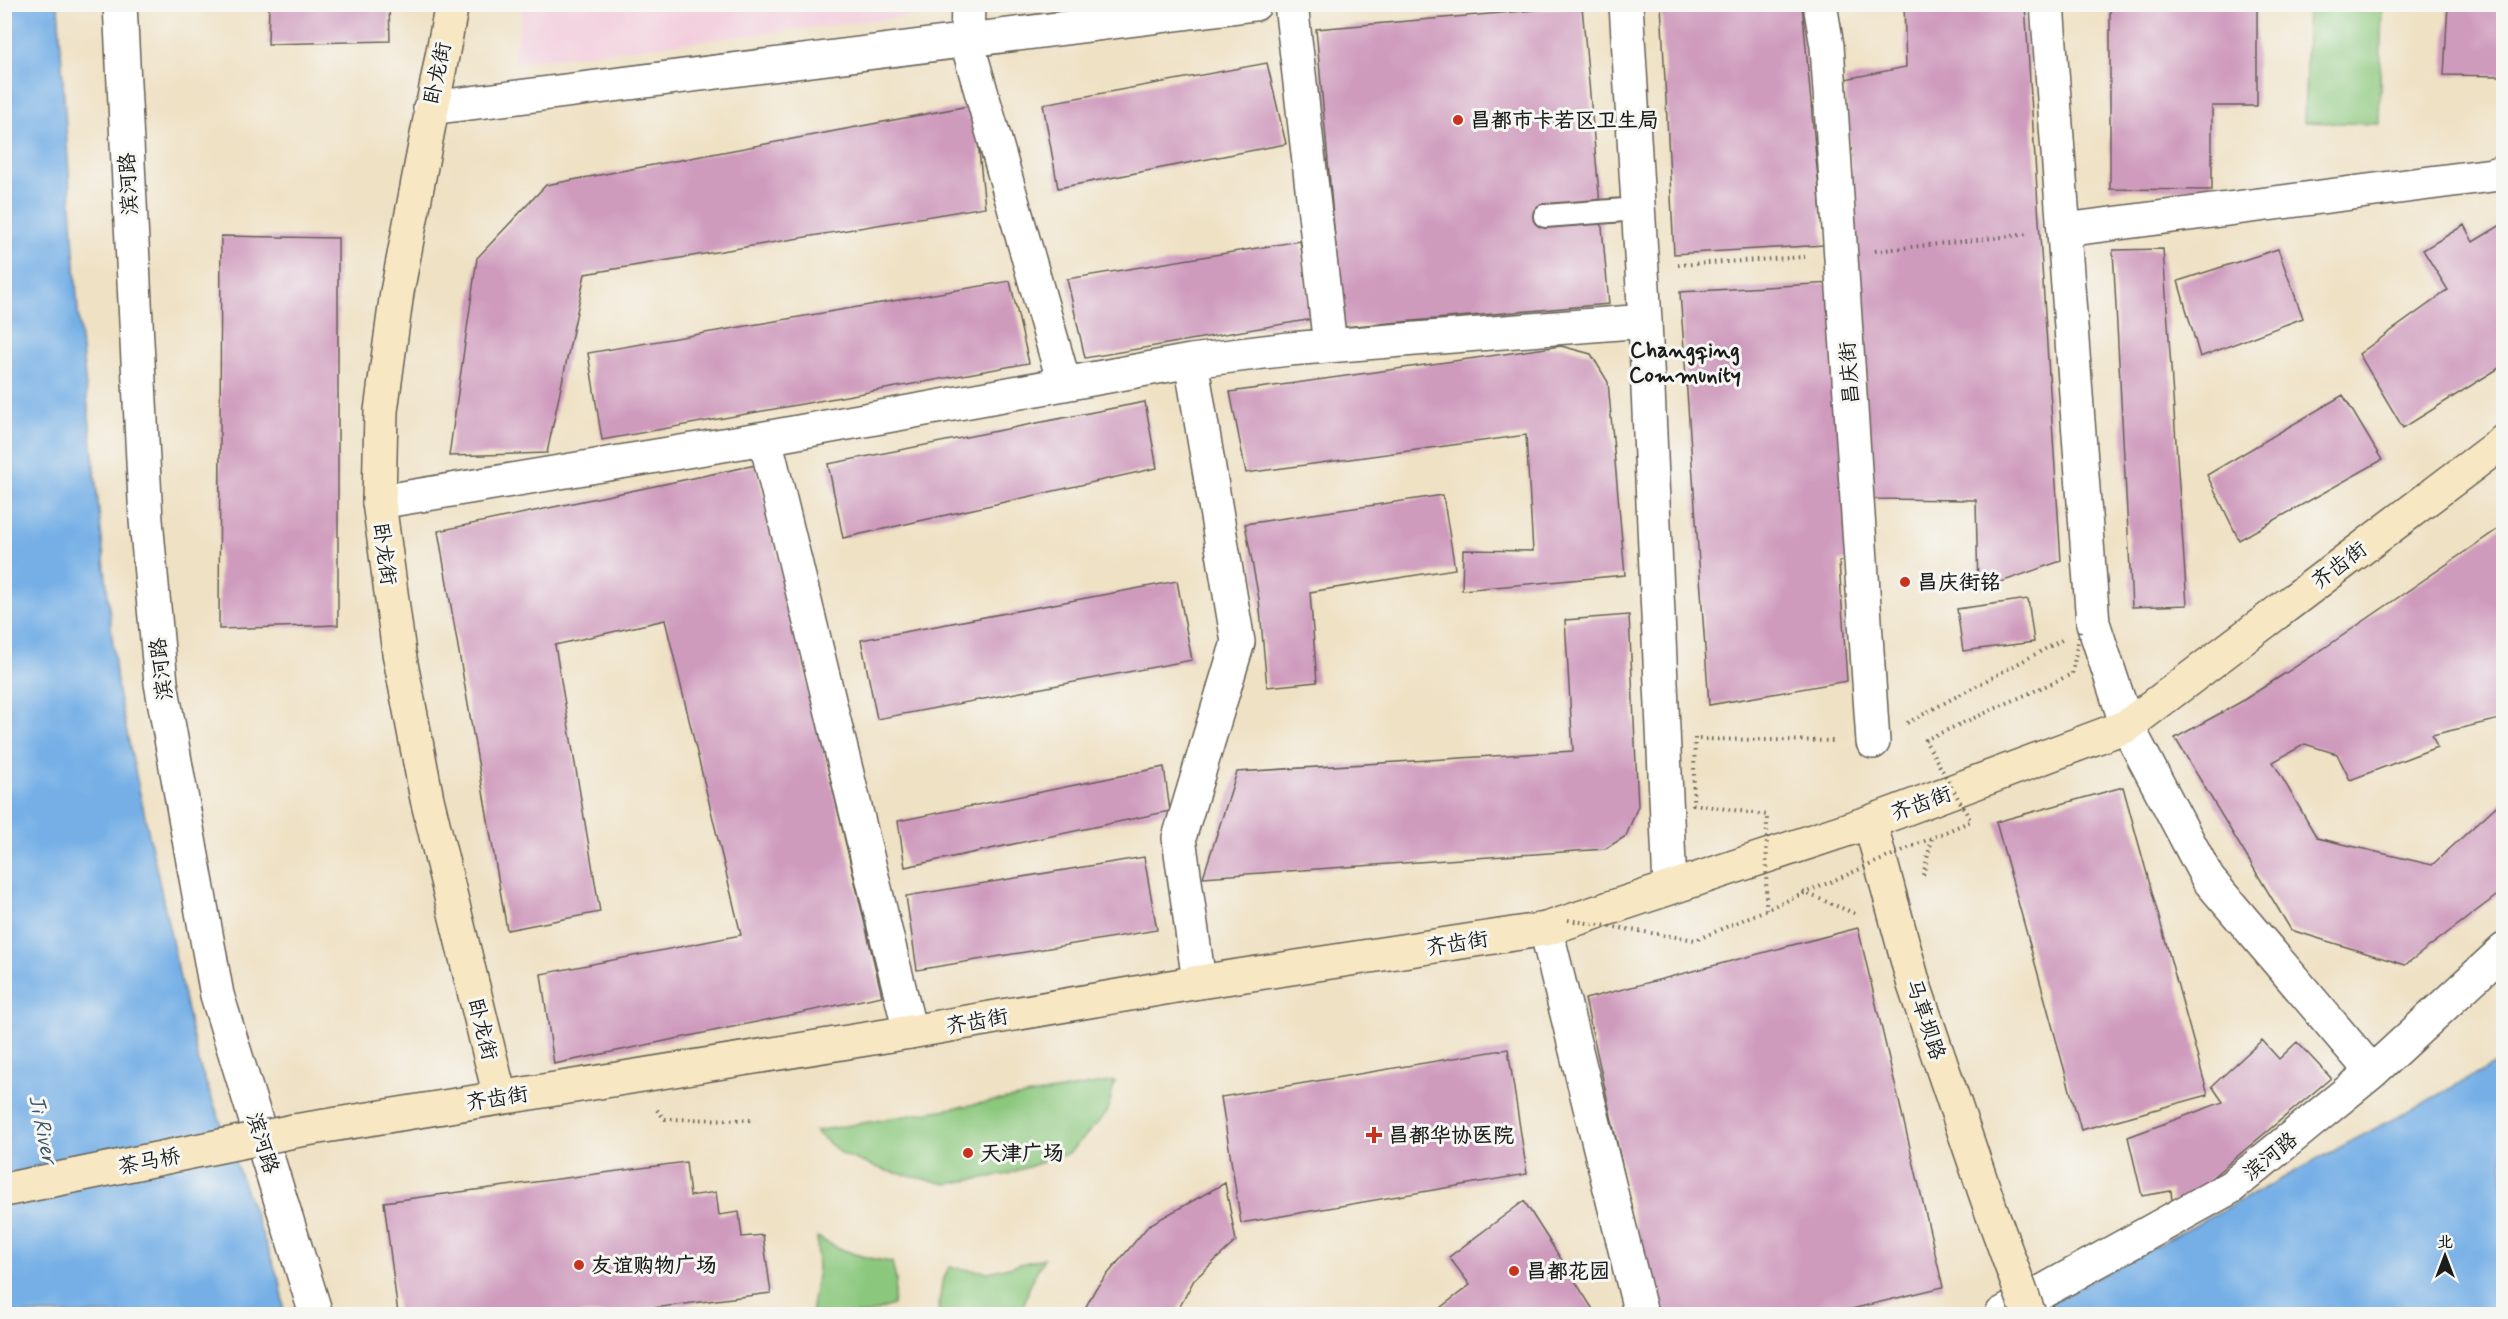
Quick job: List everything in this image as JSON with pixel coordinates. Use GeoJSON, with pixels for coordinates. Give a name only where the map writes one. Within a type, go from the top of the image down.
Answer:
{"type":"FeatureCollection","features":[{"type":"Feature","properties":{"kind":"main road","name":"卧龙街"},"geometry":{"type":"LineString","coordinates":[[452,4],[430,108],[397,292],[384,387],[379,502],[399,653],[427,799],[500,1097]]}},
{"type":"Feature","properties":{"kind":"main road","name":"齐齿街"},"geometry":{"type":"LineString","coordinates":[[294,1131],[910,1032],[1557,924],[1870,822],[2127,726],[2504,441]]}},
{"type":"Feature","properties":{"kind":"main road","name":"马草坝路"},"geometry":{"type":"LineString","coordinates":[[1870,822],[1914,985],[2029,1314]]}},
{"type":"Feature","properties":{"kind":"main road","name":"茶马桥"},"geometry":{"type":"LineString","coordinates":[[4,1190],[294,1131]]}},
{"type":"Feature","properties":{"kind":"street","name":"滨河路"},"geometry":{"type":"LineString","coordinates":[[120,4],[146,508],[161,683],[217,995],[316,1314]]}},
{"type":"Feature","properties":{"kind":"street"},"geometry":{"type":"LineString","coordinates":[[968,4],[967,42],[1064,383]]}},
{"type":"Feature","properties":{"kind":"street"},"geometry":{"type":"LineString","coordinates":[[430,108],[1255,4]]}},
{"type":"Feature","properties":{"kind":"street"},"geometry":{"type":"LineString","coordinates":[[1291,4],[1330,346]]}},
{"type":"Feature","properties":{"kind":"street"},"geometry":{"type":"LineString","coordinates":[[1626,4],[1646,321],[1670,887]]}},
{"type":"Feature","properties":{"kind":"street","name":"昌庆街"},"geometry":{"type":"LineString","coordinates":[[1820,4],[1828,58],[1873,742]]}},
{"type":"Feature","properties":{"kind":"street"},"geometry":{"type":"LineString","coordinates":[[2048,4],[2093,623],[2127,726],[2208,879],[2372,1072]]}},
{"type":"Feature","properties":{"kind":"street"},"geometry":{"type":"LineString","coordinates":[[2064,230],[2492,176],[2504,171]]}},
{"type":"Feature","properties":{"kind":"street"},"geometry":{"type":"LineString","coordinates":[[379,502],[765,438],[1191,361],[1330,346],[1646,321]]}},
{"type":"Feature","properties":{"kind":"street"},"geometry":{"type":"LineString","coordinates":[[1191,361],[1238,642],[1179,838],[1199,982]]}},
{"type":"Feature","properties":{"kind":"street"},"geometry":{"type":"LineString","coordinates":[[765,438],[910,1032]]}},
{"type":"Feature","properties":{"kind":"street"},"geometry":{"type":"LineString","coordinates":[[1557,924],[1641,1314]]}},
{"type":"Feature","properties":{"kind":"street","name":"滨河路"},"geometry":{"type":"LineString","coordinates":[[2002,1314],[2231,1187],[2372,1072],[2504,950]]}},
{"type":"Feature","properties":{"kind":"lane"},"geometry":{"type":"LineString","coordinates":[[1545,216],[1638,209]]}},
{"type":"Feature","properties":{"kind":"path"},"geometry":{"type":"LineString","coordinates":[[1557,924],[1696,940],[1971,821],[1924,740],[2072,674],[2080,630]]}},
{"type":"Feature","properties":{"kind":"path"},"geometry":{"type":"LineString","coordinates":[[1695,738],[1694,804],[1767,815],[1766,909]]}},
{"type":"Feature","properties":{"kind":"path"},"geometry":{"type":"LineString","coordinates":[[627,1077],[665,1119],[755,1120]]}},
{"type":"Feature","properties":{"kind":"shaded area"},"geometry":{"type":"Polygon","coordinates":[[[523,5],[1005,5],[513,63],[523,5]]]}},
{"type":"Feature","properties":{"kind":"green space"},"geometry":{"type":"Polygon","coordinates":[[[2308,5],[2382,5],[2379,124],[2304,122],[2308,5]]]}},
{"type":"Feature","properties":{"kind":"green space"},"geometry":{"type":"Polygon","coordinates":[[[1115,1081],[1107,1113],[1069,1153],[1008,1174],[947,1184],[887,1171],[843,1155],[815,1131],[1115,1081]]]}},
{"type":"Feature","properties":{"kind":"green space"},"geometry":{"type":"Polygon","coordinates":[[[817,1237],[853,1254],[892,1262],[896,1280],[893,1305],[868,1314],[811,1314],[818,1269],[817,1237]]]}},
{"type":"Feature","properties":{"kind":"green space"},"geometry":{"type":"Polygon","coordinates":[[[1044,1258],[1031,1282],[1021,1314],[941,1314],[938,1312],[942,1283],[949,1267],[989,1272],[1044,1258]]]}},
{"type":"Feature","properties":{"kind":"water","name":"Ji River"},"geometry":{"type":"Polygon","coordinates":[[[58,4],[78,312],[118,692],[198,1061],[281,1285],[284,1314],[5,1314],[4,5],[58,4]]]}},
{"type":"Feature","properties":{"kind":"water"},"geometry":{"type":"Polygon","coordinates":[[[2503,1060],[2503,1314],[2029,1314],[2503,1060]]]}},
{"type":"Feature","properties":{"kind":"building"},"geometry":{"type":"Polygon","coordinates":[[[269,4],[389,4],[390,41],[268,44],[269,4]]]}},
{"type":"Feature","properties":{"kind":"building"},"geometry":{"type":"Polygon","coordinates":[[[1661,4],[1802,4],[1824,245],[1674,254],[1661,4]]]}},
{"type":"Feature","properties":{"kind":"building"},"geometry":{"type":"Polygon","coordinates":[[[1904,4],[2025,4],[2061,561],[1978,590],[1976,500],[1871,499],[1845,79],[1906,67],[1904,4]]]}},
{"type":"Feature","properties":{"kind":"building"},"geometry":{"type":"Polygon","coordinates":[[[2110,4],[2257,4],[2257,106],[2212,106],[2212,190],[2110,189],[2110,4]]]}},
{"type":"Feature","properties":{"kind":"building"},"geometry":{"type":"Polygon","coordinates":[[[2448,4],[2504,4],[2504,76],[2444,75],[2448,4]]]}},
{"type":"Feature","properties":{"kind":"building","name":"昌都市卡若区卫生局"},"geometry":{"type":"Polygon","coordinates":[[[1582,6],[1609,304],[1343,327],[1316,29],[1582,6]]]}},
{"type":"Feature","properties":{"kind":"building"},"geometry":{"type":"Polygon","coordinates":[[[1267,63],[1286,144],[1058,188],[1043,104],[1267,63]]]}},
{"type":"Feature","properties":{"kind":"building"},"geometry":{"type":"Polygon","coordinates":[[[974,105],[985,207],[585,274],[547,453],[449,456],[477,258],[546,185],[974,105]]]}},
{"type":"Feature","properties":{"kind":"building"},"geometry":{"type":"Polygon","coordinates":[[[2504,223],[2504,365],[2403,428],[2359,354],[2448,290],[2423,250],[2464,225],[2473,242],[2504,223]]]}},
{"type":"Feature","properties":{"kind":"building"},"geometry":{"type":"Polygon","coordinates":[[[221,236],[338,238],[338,625],[219,629],[221,236]]]}},
{"type":"Feature","properties":{"kind":"building"},"geometry":{"type":"Polygon","coordinates":[[[1300,241],[1313,319],[1085,358],[1067,279],[1300,241]]]}},
{"type":"Feature","properties":{"kind":"building"},"geometry":{"type":"Polygon","coordinates":[[[2163,249],[2187,605],[2132,607],[2113,250],[2163,249]]]}},
{"type":"Feature","properties":{"kind":"building"},"geometry":{"type":"Polygon","coordinates":[[[2278,249],[2303,318],[2200,357],[2178,281],[2278,249]]]}},
{"type":"Feature","properties":{"kind":"building"},"geometry":{"type":"Polygon","coordinates":[[[1010,281],[1029,363],[602,440],[588,353],[1010,281]]]}},
{"type":"Feature","properties":{"kind":"building"},"geometry":{"type":"Polygon","coordinates":[[[1832,283],[1853,561],[1839,561],[1847,681],[1709,705],[1680,292],[1832,283]]]}},
{"type":"Feature","properties":{"kind":"building"},"geometry":{"type":"Polygon","coordinates":[[[1561,346],[1591,354],[1608,382],[1625,575],[1462,590],[1463,550],[1533,551],[1526,435],[1246,473],[1230,392],[1561,346]]]}},
{"type":"Feature","properties":{"kind":"building"},"geometry":{"type":"Polygon","coordinates":[[[2343,395],[2382,460],[2239,540],[2207,475],[2343,395]]]}},
{"type":"Feature","properties":{"kind":"building"},"geometry":{"type":"Polygon","coordinates":[[[1145,402],[1157,468],[843,538],[828,464],[1145,402]]]}},
{"type":"Feature","properties":{"kind":"building"},"geometry":{"type":"Polygon","coordinates":[[[756,465],[882,996],[554,1064],[541,974],[741,935],[665,620],[555,645],[600,912],[507,930],[438,531],[756,465]]]}},
{"type":"Feature","properties":{"kind":"building"},"geometry":{"type":"Polygon","coordinates":[[[1443,495],[1455,569],[1310,592],[1317,682],[1267,687],[1259,599],[1245,524],[1443,495]]]}},
{"type":"Feature","properties":{"kind":"building"},"geometry":{"type":"Polygon","coordinates":[[[2504,525],[2504,718],[2432,735],[2437,747],[2350,780],[2337,754],[2305,744],[2273,762],[2317,838],[2432,865],[2504,799],[2504,890],[2405,965],[2291,930],[2175,738],[2239,703],[2323,649],[2504,525]]]}},
{"type":"Feature","properties":{"kind":"building"},"geometry":{"type":"Polygon","coordinates":[[[1177,581],[1192,660],[877,719],[861,640],[1177,581]]]}},
{"type":"Feature","properties":{"kind":"building"},"geometry":{"type":"Polygon","coordinates":[[[2028,599],[2034,642],[1963,651],[1957,609],[2028,599]]]}},
{"type":"Feature","properties":{"kind":"building"},"geometry":{"type":"Polygon","coordinates":[[[1629,615],[1638,806],[1626,836],[1605,849],[1203,877],[1237,772],[1573,751],[1565,620],[1629,615]]]}},
{"type":"Feature","properties":{"kind":"building"},"geometry":{"type":"Polygon","coordinates":[[[1164,767],[1170,811],[905,867],[898,821],[1164,767]]]}},
{"type":"Feature","properties":{"kind":"building"},"geometry":{"type":"Polygon","coordinates":[[[2123,787],[2208,1095],[2081,1130],[1996,822],[2123,787]]]}},
{"type":"Feature","properties":{"kind":"building"},"geometry":{"type":"Polygon","coordinates":[[[1144,857],[1157,930],[917,970],[906,896],[1144,857]]]}},
{"type":"Feature","properties":{"kind":"building"},"geometry":{"type":"Polygon","coordinates":[[[1858,928],[1943,1287],[1831,1314],[1655,1314],[1585,999],[1858,928]]]}},
{"type":"Feature","properties":{"kind":"building"},"geometry":{"type":"Polygon","coordinates":[[[2262,1040],[2279,1059],[2297,1042],[2331,1078],[2209,1180],[2210,1190],[2172,1201],[2171,1191],[2142,1196],[2128,1137],[2223,1102],[2212,1086],[2262,1040]]]}},
{"type":"Feature","properties":{"kind":"building","name":"昌都华协医院"},"geometry":{"type":"Polygon","coordinates":[[[1508,1049],[1527,1174],[1241,1223],[1221,1097],[1508,1049]]]}},
{"type":"Feature","properties":{"kind":"building","name":"友谊购物广场"},"geometry":{"type":"Polygon","coordinates":[[[686,1162],[690,1196],[716,1192],[719,1215],[739,1212],[742,1237],[763,1235],[771,1293],[646,1309],[640,1314],[398,1314],[384,1202],[686,1162]]]}},
{"type":"Feature","properties":{"kind":"building"},"geometry":{"type":"Polygon","coordinates":[[[1225,1183],[1236,1241],[1194,1280],[1176,1314],[1082,1314],[1096,1288],[1149,1225],[1225,1183]]]}},
{"type":"Feature","properties":{"kind":"building","name":"昌都花园"},"geometry":{"type":"Polygon","coordinates":[[[1524,1201],[1596,1314],[1432,1314],[1470,1285],[1449,1257],[1524,1201]]]}},
{"type":"Feature","properties":{"kind":"place","name":"昌都市卡若区卫生局"},"geometry":{"type":"Point","coordinates":[1458,120]}},
{"type":"Feature","properties":{"kind":"place","name":"昌庆街铭"},"geometry":{"type":"Point","coordinates":[1905,582]}},
{"type":"Feature","properties":{"kind":"place","name":"昌都华协医院"},"geometry":{"type":"Point","coordinates":[1374,1135]}},
{"type":"Feature","properties":{"kind":"place","name":"天津广场"},"geometry":{"type":"Point","coordinates":[968,1153]}},
{"type":"Feature","properties":{"kind":"place","name":"友谊购物广场"},"geometry":{"type":"Point","coordinates":[579,1265]}},
{"type":"Feature","properties":{"kind":"place","name":"昌都花园"},"geometry":{"type":"Point","coordinates":[1514,1271]}},
{"type":"Feature","properties":{"kind":"district","name":"Changqing Community"},"geometry":{"type":"Point","coordinates":[1685,362]}}]}
